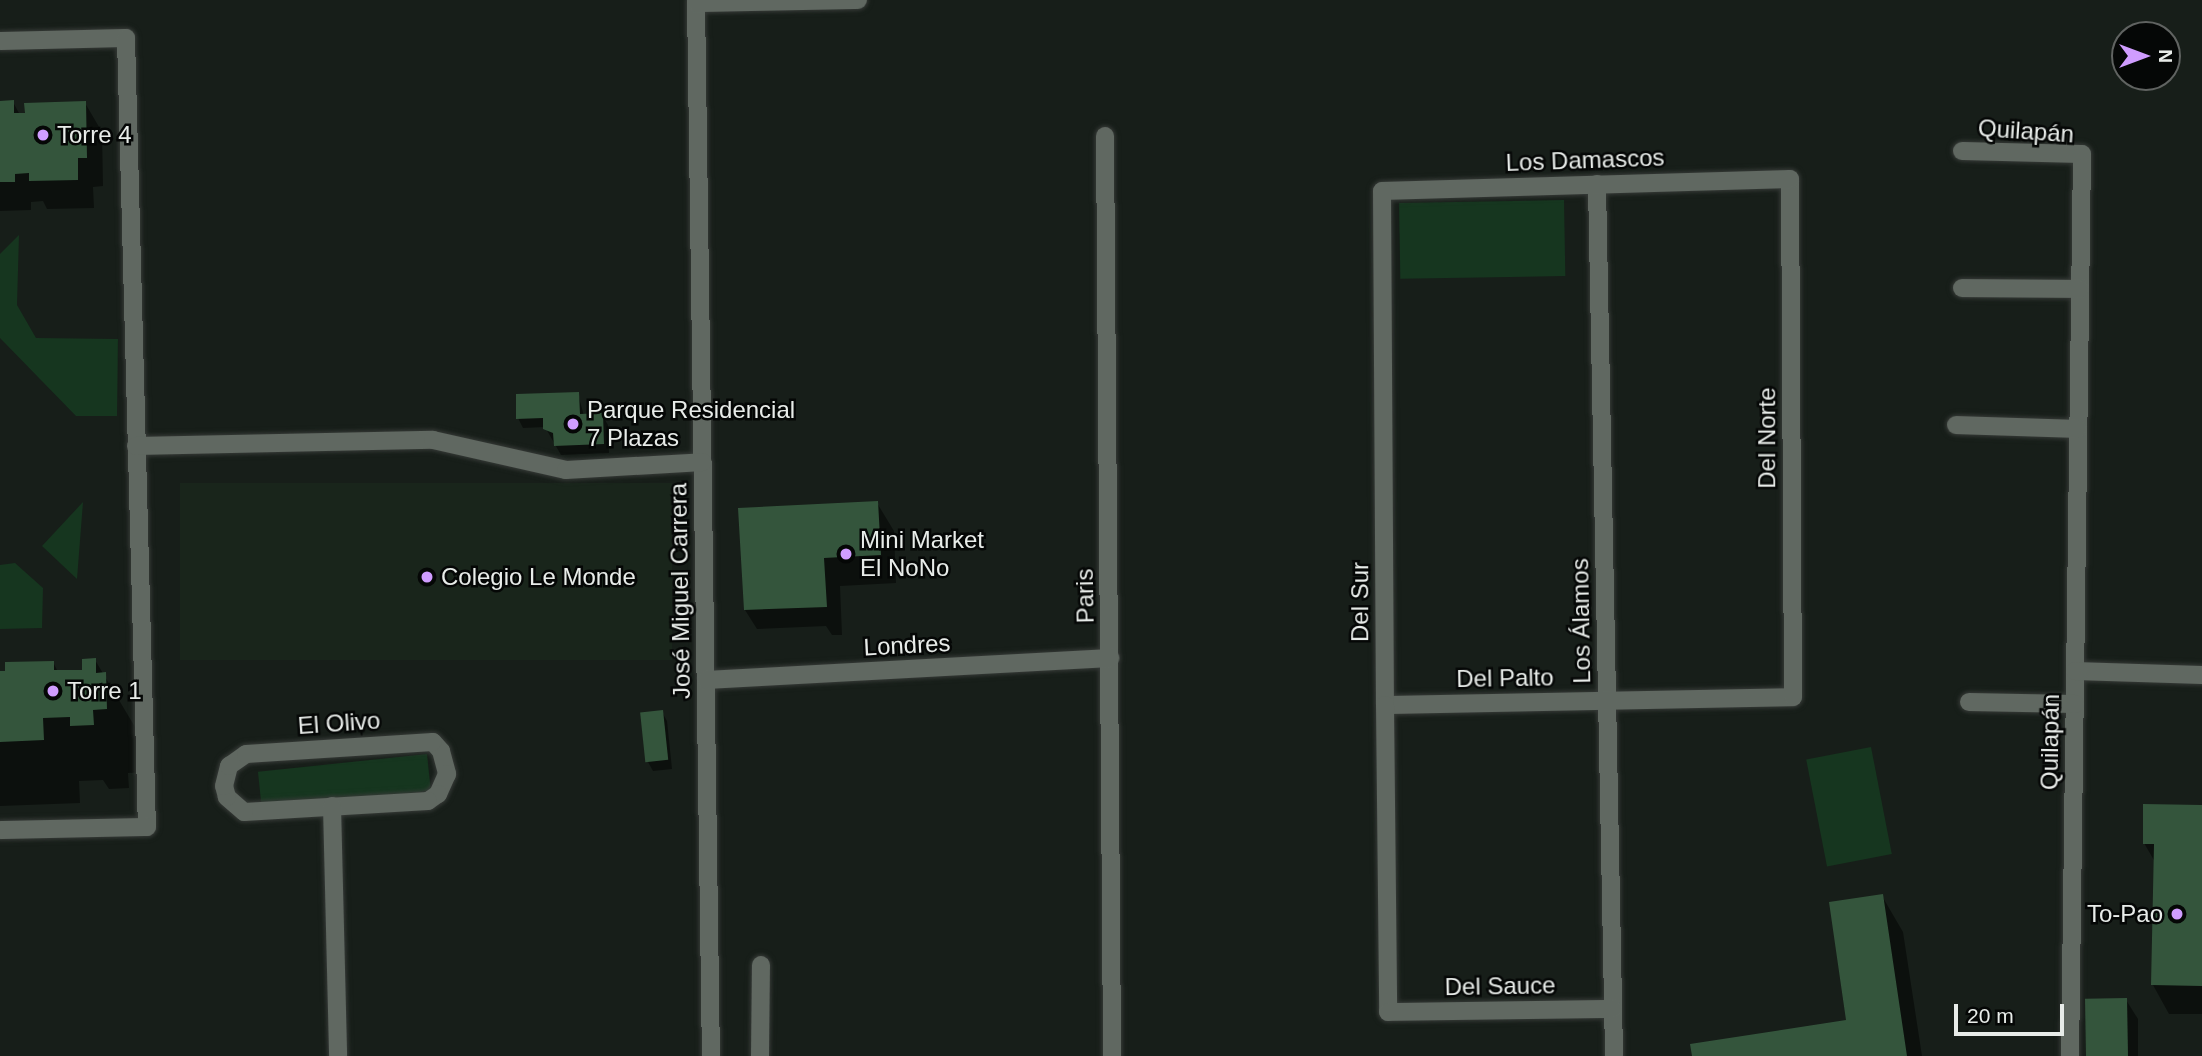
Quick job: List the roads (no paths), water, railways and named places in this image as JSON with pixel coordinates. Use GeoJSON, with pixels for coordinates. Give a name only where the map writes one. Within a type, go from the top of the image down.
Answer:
{"type":"FeatureCollection","features":[{"type":"Feature","properties":{"kind":"street"},"geometry":{"type":"LineString","coordinates":[[696,2],[858,0]]}},
{"type":"Feature","properties":{"kind":"street","name":"José Miguel Carrera"},"geometry":{"type":"LineString","coordinates":[[696,2],[711,1056]]}},
{"type":"Feature","properties":{"kind":"street"},"geometry":{"type":"LineString","coordinates":[[0,41],[126,38],[147,827],[0,830]]}},
{"type":"Feature","properties":{"kind":"street","name":"Paris"},"geometry":{"type":"LineString","coordinates":[[1105,136],[1112,1056]]}},
{"type":"Feature","properties":{"kind":"street","name":"Quilapán"},"geometry":{"type":"LineString","coordinates":[[1962,151],[2082,154],[2070,1056]]}},
{"type":"Feature","properties":{"kind":"street","name":"Los Damascos"},"geometry":{"type":"LineString","coordinates":[[1382,191],[1790,179]]}},
{"type":"Feature","properties":{"kind":"street","name":"Del Norte"},"geometry":{"type":"LineString","coordinates":[[1790,179],[1793,697]]}},
{"type":"Feature","properties":{"kind":"street","name":"Los Álamos"},"geometry":{"type":"LineString","coordinates":[[1597,184],[1614,1056]]}},
{"type":"Feature","properties":{"kind":"street","name":"Del Sur"},"geometry":{"type":"LineString","coordinates":[[1382,191],[1388,1012]]}},
{"type":"Feature","properties":{"kind":"street"},"geometry":{"type":"LineString","coordinates":[[1962,288],[2080,289]]}},
{"type":"Feature","properties":{"kind":"street"},"geometry":{"type":"LineString","coordinates":[[1956,425],[2078,429]]}},
{"type":"Feature","properties":{"kind":"street"},"geometry":{"type":"LineString","coordinates":[[136,446],[433,440],[566,470],[703,462]]}},
{"type":"Feature","properties":{"kind":"street","name":"Londres"},"geometry":{"type":"LineString","coordinates":[[706,680],[1110,659]]}},
{"type":"Feature","properties":{"kind":"street"},"geometry":{"type":"LineString","coordinates":[[2075,671],[2202,675]]}},
{"type":"Feature","properties":{"kind":"street","name":"Del Palto"},"geometry":{"type":"LineString","coordinates":[[1385,705],[1793,697]]}},
{"type":"Feature","properties":{"kind":"street"},"geometry":{"type":"LineString","coordinates":[[1969,702],[2075,704]]}},
{"type":"Feature","properties":{"kind":"street","name":"El Olivo"},"geometry":{"type":"LineString","coordinates":[[433,742],[441,751],[447,774],[438,794],[428,801],[332,806],[244,812],[227,797],[225,776],[246,754],[433,742]]}},
{"type":"Feature","properties":{"kind":"street"},"geometry":{"type":"LineString","coordinates":[[332,806],[338,1056]]}},
{"type":"Feature","properties":{"kind":"street"},"geometry":{"type":"LineString","coordinates":[[760,1056],[761,965]]}},
{"type":"Feature","properties":{"kind":"street","name":"Del Sauce"},"geometry":{"type":"LineString","coordinates":[[1388,1012],[1613,1009]]}},
{"type":"Feature","properties":{"kind":"place","name":"Torre 4"},"geometry":{"type":"Point","coordinates":[43,135]}},
{"type":"Feature","properties":{"kind":"place","name":"Parque Residencial 7 Plazas"},"geometry":{"type":"Point","coordinates":[573,424]}},
{"type":"Feature","properties":{"kind":"place","name":"Mini Market El NoNo"},"geometry":{"type":"Point","coordinates":[846,554]}},
{"type":"Feature","properties":{"kind":"place","name":"Colegio Le Monde"},"geometry":{"type":"Point","coordinates":[427,577]}},
{"type":"Feature","properties":{"kind":"place","name":"Torre 1"},"geometry":{"type":"Point","coordinates":[53,691]}},
{"type":"Feature","properties":{"kind":"place","name":"To-Pao"},"geometry":{"type":"Point","coordinates":[2177,914]}}]}
